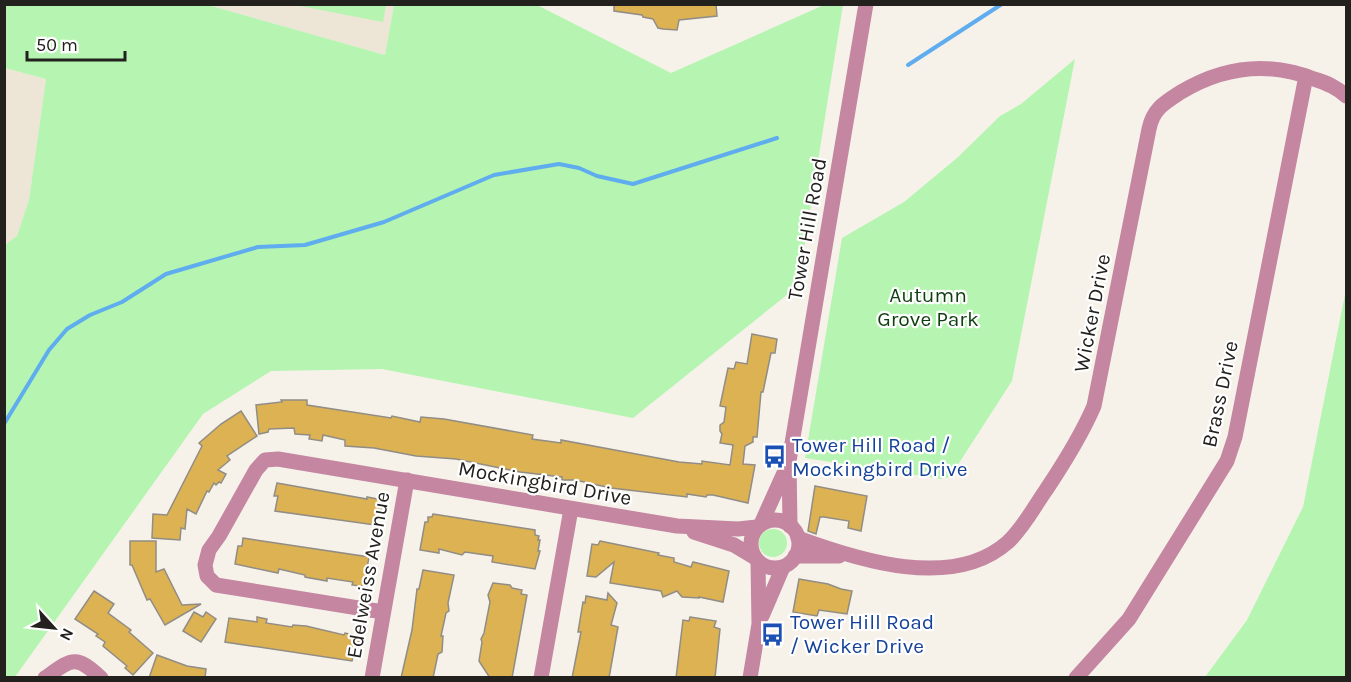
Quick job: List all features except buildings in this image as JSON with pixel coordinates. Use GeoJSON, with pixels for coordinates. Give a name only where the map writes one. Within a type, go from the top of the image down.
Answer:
{"type":"FeatureCollection","features":[{"type":"Feature","properties":{"kind":"street","name":"Tower Hill Road"},"geometry":{"type":"LineString","coordinates":[[794,532],[789,461],[866,4]]}},
{"type":"Feature","properties":{"kind":"street","name":"Wicker Drive"},"geometry":{"type":"LineString","coordinates":[[795,556],[848,555],[929,568],[952,568],[985,557],[1008,542],[1023,524],[1053,478],[1086,424],[1094,406],[1152,115],[1172,98],[1200,81],[1221,74],[1250,69],[1287,70],[1337,87],[1347,96]]}},
{"type":"Feature","properties":{"kind":"street","name":"Brass Drive"},"geometry":{"type":"LineString","coordinates":[[1076,678],[1129,619],[1227,461],[1235,437],[1306,76]]}},
{"type":"Feature","properties":{"kind":"street","name":"Mockingbird Drive"},"geometry":{"type":"LineString","coordinates":[[383,612],[216,585],[207,576],[205,565],[209,550],[256,470],[266,460],[278,459],[677,526],[738,529],[759,526]]}},
{"type":"Feature","properties":{"kind":"street","name":"Tower Hill Road"},"geometry":{"type":"LineString","coordinates":[[759,526],[789,461]]}},
{"type":"Feature","properties":{"kind":"street","name":"Edelweiss Avenue"},"geometry":{"type":"LineString","coordinates":[[372,678],[407,480]]}},
{"type":"Feature","properties":{"kind":"street"},"geometry":{"type":"LineString","coordinates":[[542,678],[571,509]]}},
{"type":"Feature","properties":{"kind":"street"},"geometry":{"type":"LineString","coordinates":[[750,678],[759,624],[756,559],[751,542],[759,526],[776,520],[794,532],[798,550],[783,567],[759,624]]}},
{"type":"Feature","properties":{"kind":"street","name":"Mockingbird Drive"},"geometry":{"type":"LineString","coordinates":[[677,526],[734,545],[756,559]]}},
{"type":"Feature","properties":{"kind":"street","name":"Wicker Drive"},"geometry":{"type":"LineString","coordinates":[[794,532],[848,555]]}},
{"type":"Feature","properties":{"kind":"street"},"geometry":{"type":"LineString","coordinates":[[756,559],[772,568],[783,567]]}},
{"type":"Feature","properties":{"kind":"street"},"geometry":{"type":"LineString","coordinates":[[45,678],[66,663],[77,661],[86,664],[101,678]]}},
{"type":"Feature","properties":{"kind":"shaded area"},"geometry":{"type":"Polygon","coordinates":[[[208,5],[394,5],[385,55],[208,5]]]}},
{"type":"Feature","properties":{"kind":"shaded area"},"geometry":{"type":"Polygon","coordinates":[[[5,68],[46,79],[29,200],[17,236],[5,245],[5,68]]]}},
{"type":"Feature","properties":{"kind":"green space"},"geometry":{"type":"Polygon","coordinates":[[[386,4],[383,22],[295,5],[386,4]]]}},
{"type":"Feature","properties":{"kind":"green space"},"geometry":{"type":"Polygon","coordinates":[[[4,5],[208,5],[385,55],[394,5],[537,5],[671,73],[824,5],[843,5],[798,286],[633,418],[382,369],[271,371],[203,414],[15,677],[5,677],[5,245],[17,236],[29,200],[46,79],[5,68],[4,5]]]}},
{"type":"Feature","properties":{"kind":"green space","name":"Autumn Grove Park"},"geometry":{"type":"Polygon","coordinates":[[[1075,59],[1012,381],[950,477],[941,479],[805,458],[842,238],[904,202],[957,158],[1000,116],[1021,104],[1075,59]]]}},
{"type":"Feature","properties":{"kind":"green space"},"geometry":{"type":"Polygon","coordinates":[[[1346,289],[1346,677],[1205,677],[1247,620],[1303,507],[1346,289]]]}},
{"type":"Feature","properties":{"kind":"green space"},"geometry":{"type":"Polygon","coordinates":[[[773,529],[783,533],[787,543],[783,553],[773,557],[763,553],[759,543],[763,533],[773,529]]]}},
{"type":"Feature","properties":{"kind":"waterway"},"geometry":{"type":"LineString","coordinates":[[908,65],[1002,4]]}},
{"type":"Feature","properties":{"kind":"waterway"},"geometry":{"type":"LineString","coordinates":[[4,424],[49,350],[67,329],[90,315],[122,302],[166,274],[258,247],[305,245],[384,222],[494,175],[559,164],[633,184],[777,138]]}},
{"type":"Feature","properties":{"kind":"place","name":"Tower Hill Road / Mockingbird Drive"},"geometry":{"type":"Point","coordinates":[774,457]}},
{"type":"Feature","properties":{"kind":"place","name":"Tower Hill Road / Wicker Drive"},"geometry":{"type":"Point","coordinates":[772,634]}}]}
